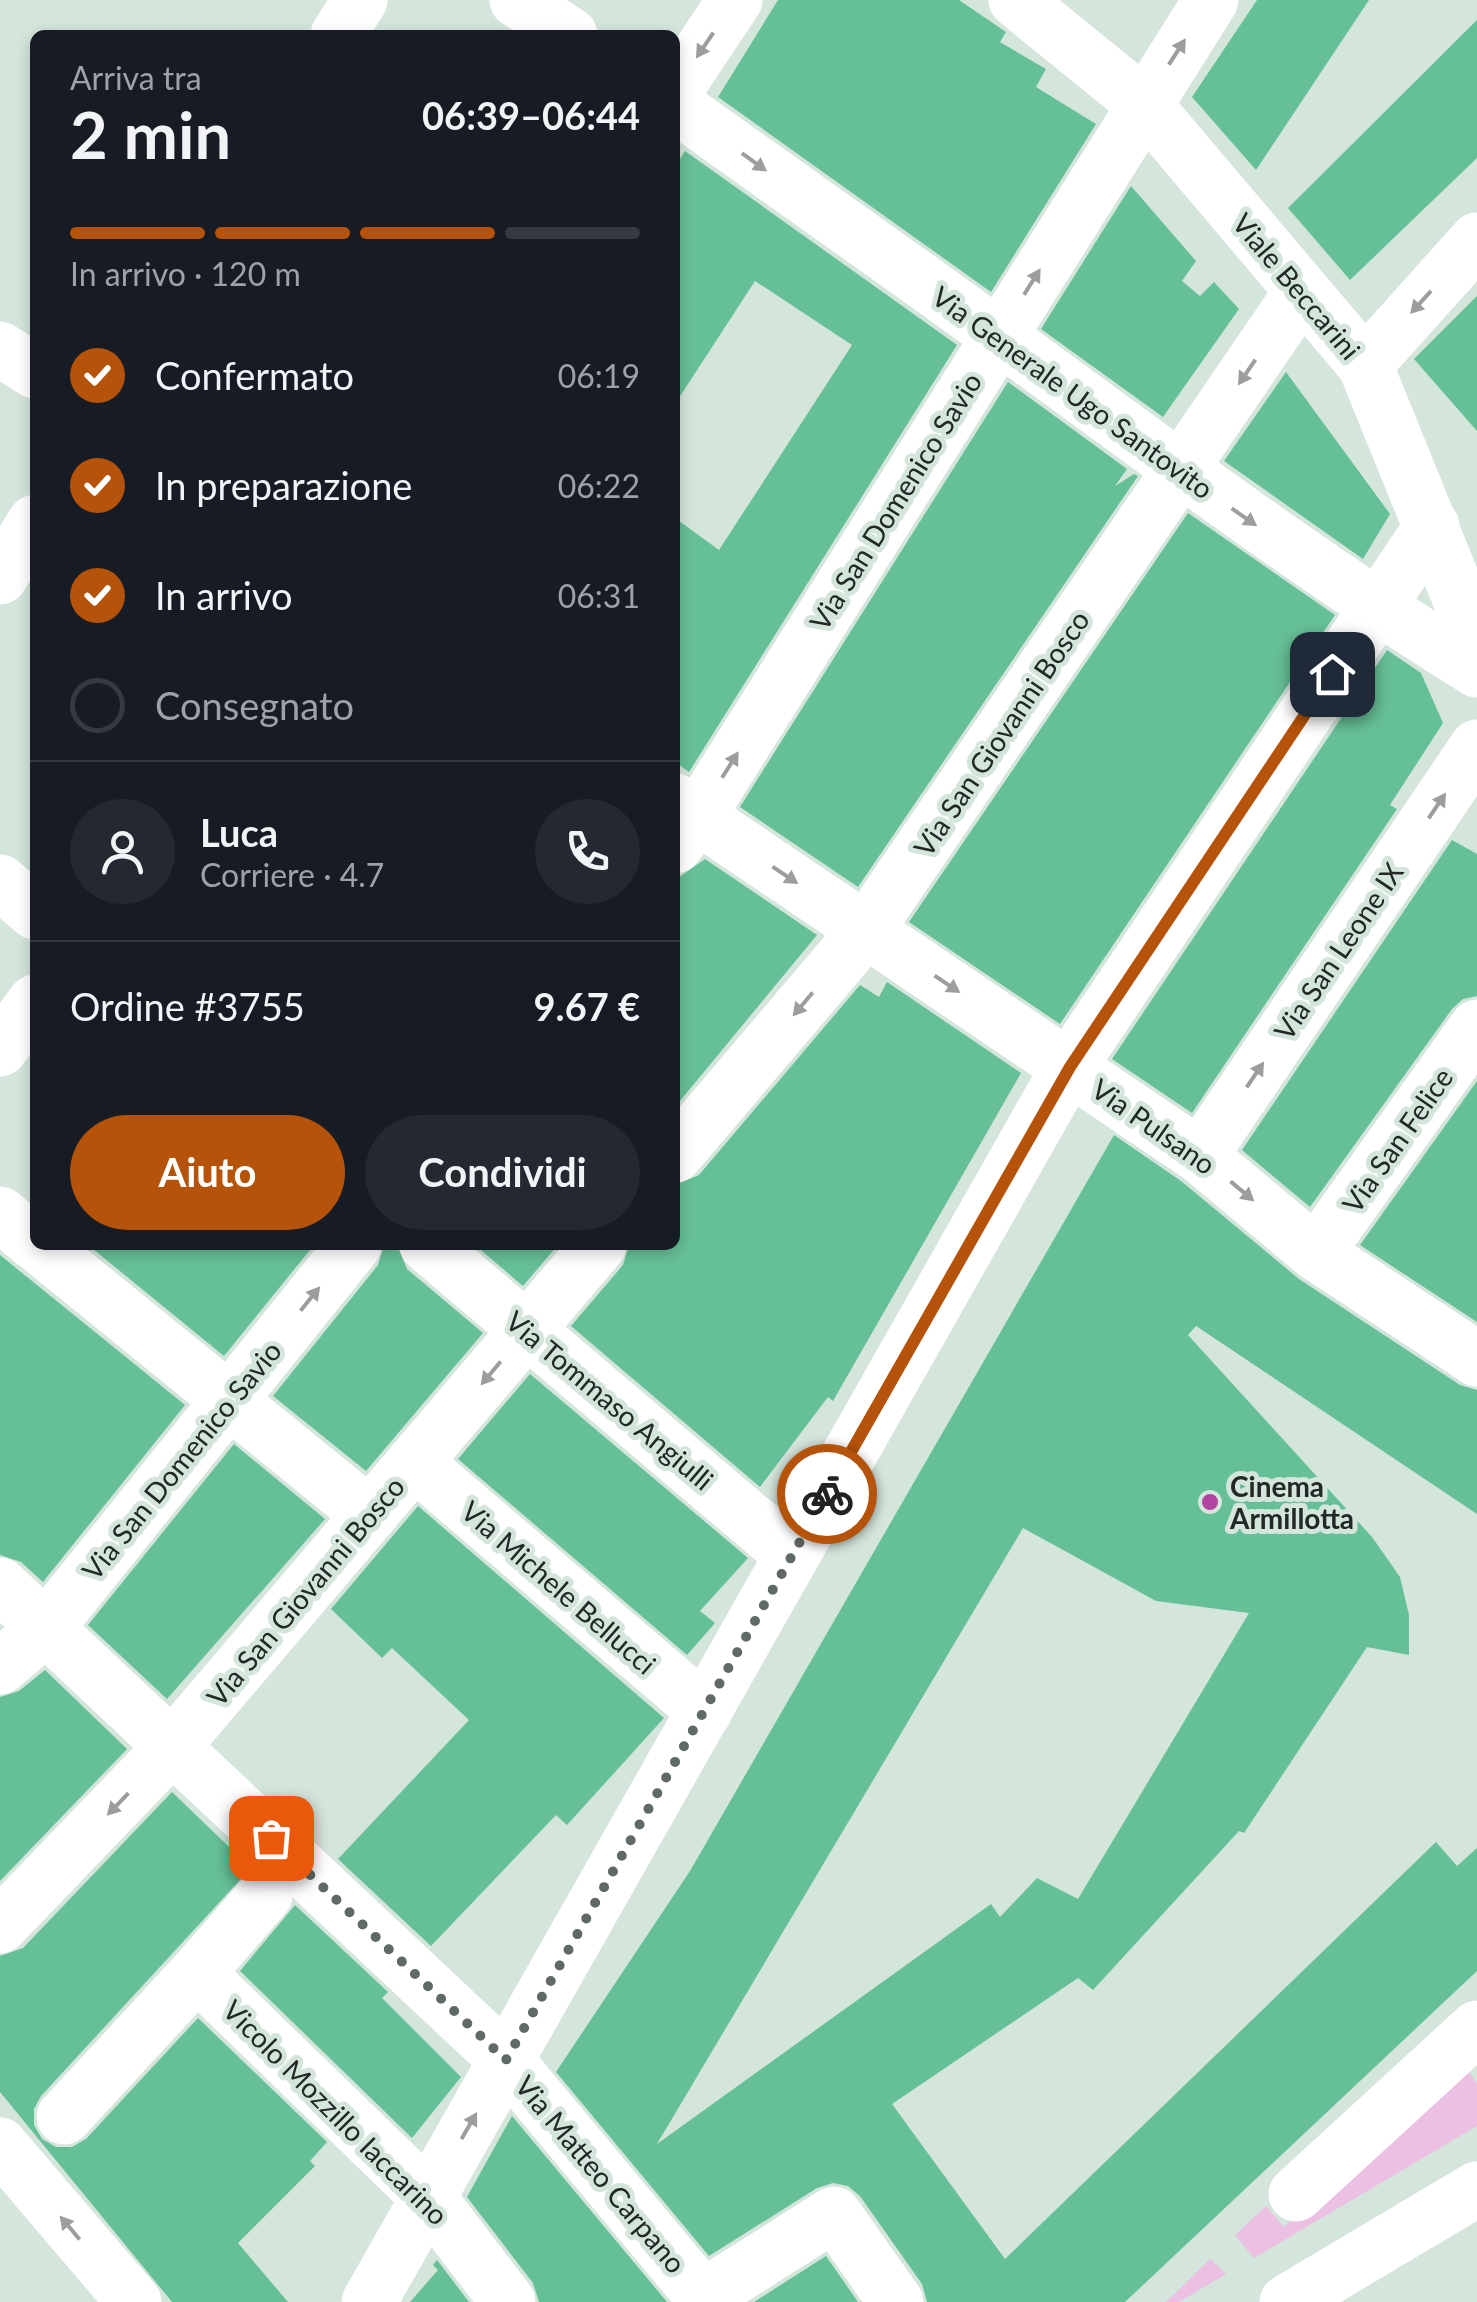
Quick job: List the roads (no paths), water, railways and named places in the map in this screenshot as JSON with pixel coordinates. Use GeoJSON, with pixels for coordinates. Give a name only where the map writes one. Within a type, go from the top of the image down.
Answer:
{"type":"FeatureCollection","features":[{"type":"Feature","properties":{"kind":"street"},"geometry":{"type":"LineString","coordinates":[[341,30],[360,0]]}},
{"type":"Feature","properties":{"kind":"street"},"geometry":{"type":"LineString","coordinates":[[517,0],[562,30]]}},
{"type":"Feature","properties":{"kind":"street"},"geometry":{"type":"LineString","coordinates":[[680,82],[735,0]]}},
{"type":"Feature","properties":{"kind":"street","name":"Viale Beccarini"},"geometry":{"type":"LineString","coordinates":[[1016,0],[1144,104],[1365,365],[1476,638]]}},
{"type":"Feature","properties":{"kind":"street","name":"Via San Domenico Savio"},"geometry":{"type":"LineString","coordinates":[[683,821],[1211,0]]}},
{"type":"Feature","properties":{"kind":"street","name":"Via Generale Ugo Santovito"},"geometry":{"type":"LineString","coordinates":[[680,109],[998,336],[1178,472],[1376,608],[1476,638]]}},
{"type":"Feature","properties":{"kind":"street"},"geometry":{"type":"LineString","coordinates":[[1365,365],[1477,240]]}},
{"type":"Feature","properties":{"kind":"street","name":"Via San Giovanni Bosco"},"geometry":{"type":"LineString","coordinates":[[680,1150],[866,930],[1302,291]]}},
{"type":"Feature","properties":{"kind":"street"},"geometry":{"type":"LineString","coordinates":[[0,350],[30,368]]}},
{"type":"Feature","properties":{"kind":"street"},"geometry":{"type":"LineString","coordinates":[[369,2302],[1070,1067],[1432,526]]}},
{"type":"Feature","properties":{"kind":"street"},"geometry":{"type":"LineString","coordinates":[[0,576],[30,530]]}},
{"type":"Feature","properties":{"kind":"street","name":"Via San Leone IX"},"geometry":{"type":"LineString","coordinates":[[1200,1156],[1477,747]]}},
{"type":"Feature","properties":{"kind":"street","name":"Via Pulsano"},"geometry":{"type":"LineString","coordinates":[[683,821],[866,930],[1070,1067],[1200,1156],[1316,1253],[1477,1360]]}},
{"type":"Feature","properties":{"kind":"street"},"geometry":{"type":"LineString","coordinates":[[0,882],[30,908]]}},
{"type":"Feature","properties":{"kind":"street"},"geometry":{"type":"LineString","coordinates":[[0,1048],[30,1009]]}},
{"type":"Feature","properties":{"kind":"street","name":"Via San Felice"},"geometry":{"type":"LineString","coordinates":[[1316,1253],[1477,1027]]}},
{"type":"Feature","properties":{"kind":"street"},"geometry":{"type":"LineString","coordinates":[[0,1214],[30,1239]]}},
{"type":"Feature","properties":{"kind":"street"},"geometry":{"type":"LineString","coordinates":[[43,1250],[370,1515]]}},
{"type":"Feature","properties":{"kind":"street","name":"Via San Domenico Savio"},"geometry":{"type":"LineString","coordinates":[[0,1667],[46,1628],[350,1250]]}},
{"type":"Feature","properties":{"kind":"street","name":"Via Tommaso Angiulli"},"geometry":{"type":"LineString","coordinates":[[433,1250],[792,1555]]}},
{"type":"Feature","properties":{"kind":"street","name":"Via San Giovanni Bosco"},"geometry":{"type":"LineString","coordinates":[[0,1926],[173,1746],[595,1250]]}},
{"type":"Feature","properties":{"kind":"street","name":"Via Michele Bellucci"},"geometry":{"type":"LineString","coordinates":[[414,1462],[704,1711]]}},
{"type":"Feature","properties":{"kind":"street","name":"Via Matteo Carpano"},"geometry":{"type":"LineString","coordinates":[[0,1585],[506,2060],[702,2297],[834,2214],[896,2302]]}},
{"type":"Feature","properties":{"kind":"street"},"geometry":{"type":"LineString","coordinates":[[64,2117],[265,1895]]}},
{"type":"Feature","properties":{"kind":"street","name":"Vicolo Mozzillo Iaccarino"},"geometry":{"type":"LineString","coordinates":[[197,1973],[428,2198],[508,2302]]}},
{"type":"Feature","properties":{"kind":"street"},"geometry":{"type":"LineString","coordinates":[[1296,2194],[1477,2028]]}},
{"type":"Feature","properties":{"kind":"street"},"geometry":{"type":"LineString","coordinates":[[0,2145],[134,2302]]}},
{"type":"Feature","properties":{"kind":"street"},"geometry":{"type":"LineString","coordinates":[[1287,2302],[1477,2189]]}},
{"type":"Feature","properties":{"kind":"place","name":"Cinema Armillotta"},"geometry":{"type":"Point","coordinates":[1210,1502]}}]}
